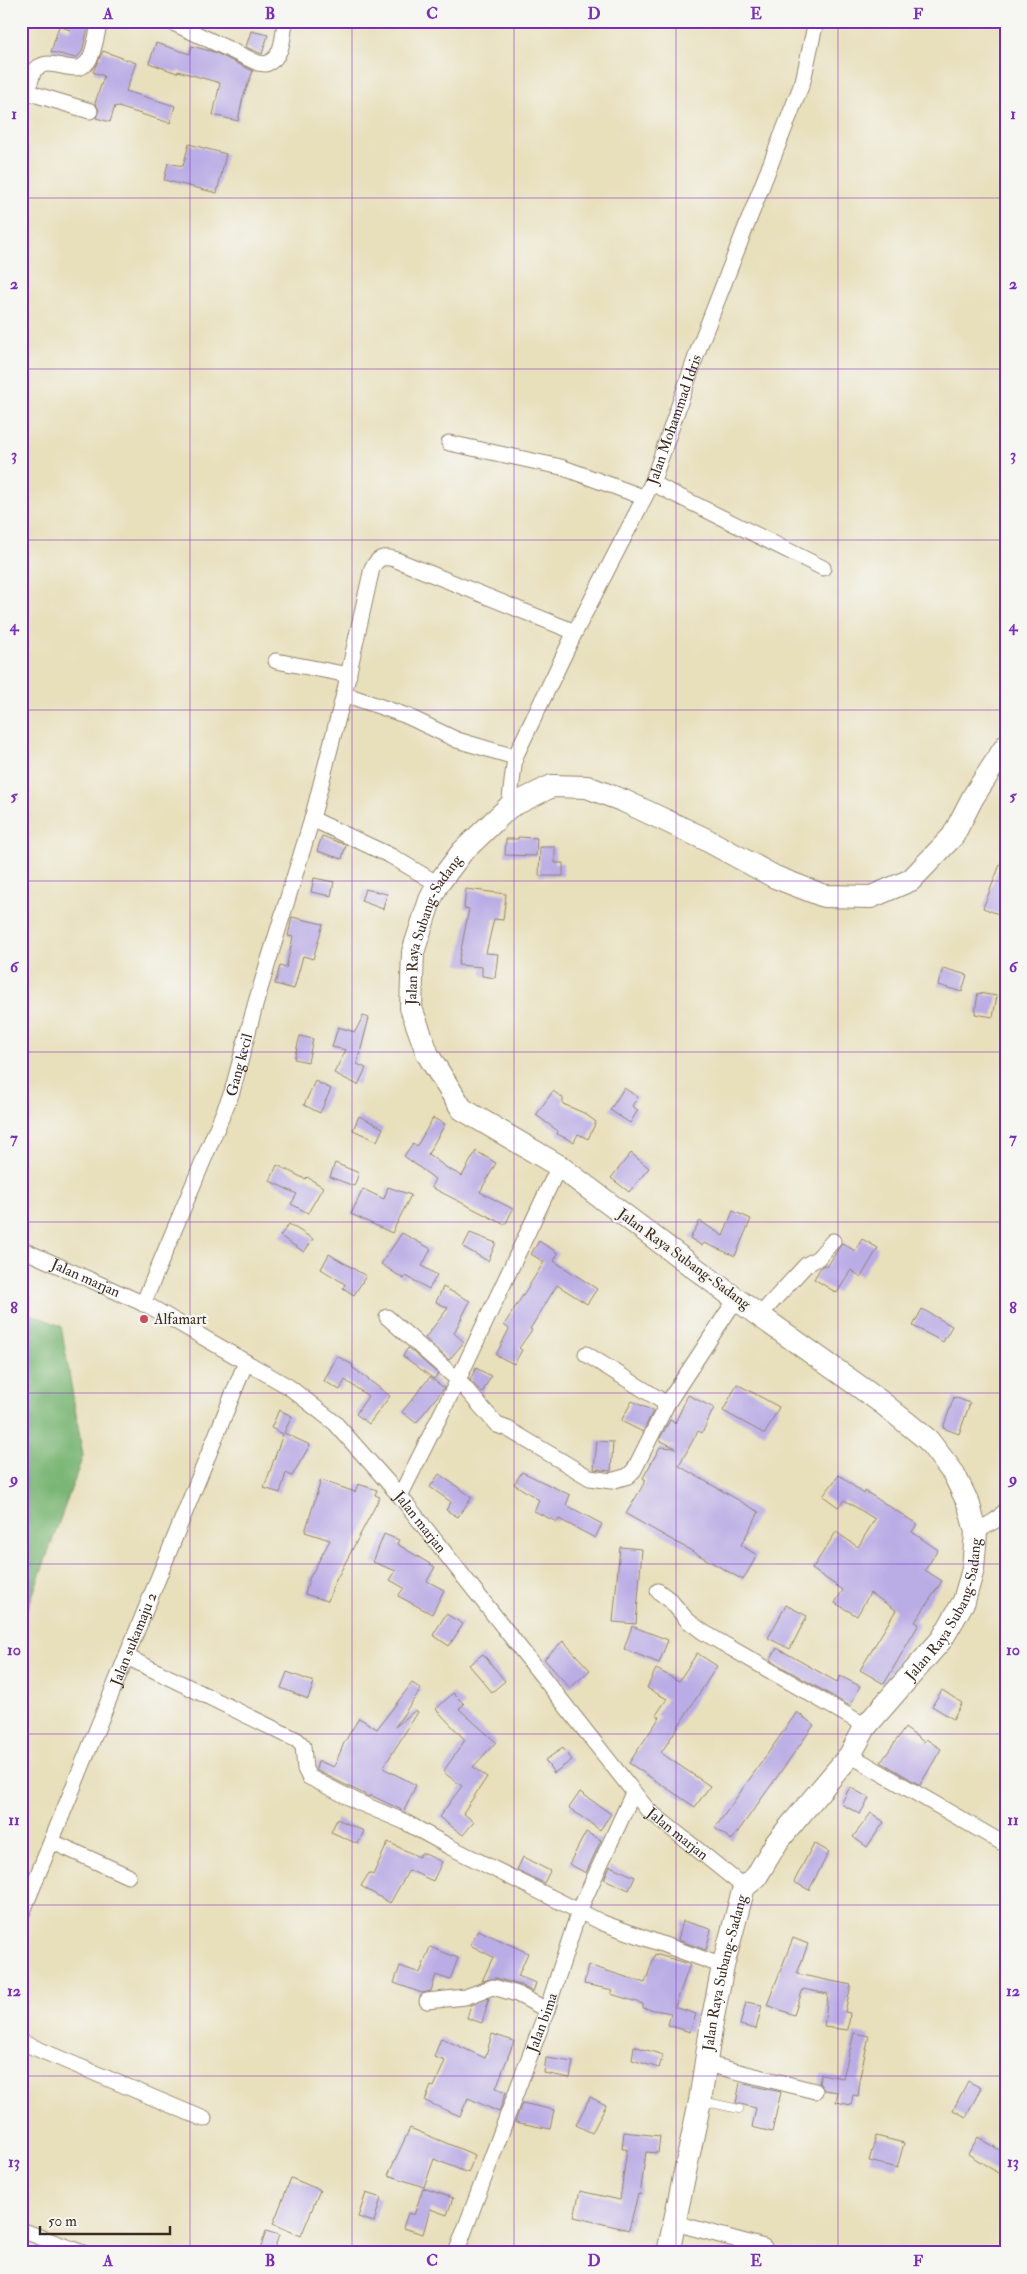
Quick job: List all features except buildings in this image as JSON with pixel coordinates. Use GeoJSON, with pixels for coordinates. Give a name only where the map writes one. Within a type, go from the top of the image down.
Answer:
{"type":"FeatureCollection","features":[{"type":"Feature","properties":{"kind":"main road","name":"Jalan Raya Subang-Sadang"},"geometry":{"type":"LineString","coordinates":[[668,2253],[700,2101],[712,2022],[744,1887],[756,1877],[778,1842],[850,1755],[866,1726],[942,1640],[964,1600],[974,1570],[976,1532],[969,1505],[954,1474],[928,1440],[882,1402],[736,1299],[559,1166],[462,1109],[428,1054],[411,1008],[413,952],[430,900],[438,884],[462,852],[509,807],[552,786],[587,787],[624,801],[705,839],[775,877],[824,896],[871,897],[911,880],[953,836],[973,796],[1006,746]]}},
{"type":"Feature","properties":{"kind":"street"},"geometry":{"type":"LineString","coordinates":[[90,111],[24,91],[34,70],[41,65],[49,64],[72,69],[85,66],[91,57],[100,21]]}},
{"type":"Feature","properties":{"kind":"street"},"geometry":{"type":"LineString","coordinates":[[169,21],[258,63],[266,64],[277,57],[283,41],[285,21]]}},
{"type":"Feature","properties":{"kind":"street","name":"Jalan Mohammad Idris"},"geometry":{"type":"LineString","coordinates":[[509,807],[516,757],[575,632],[643,497],[652,483],[701,342],[803,81],[816,21]]}},
{"type":"Feature","properties":{"kind":"street"},"geometry":{"type":"LineString","coordinates":[[449,443],[561,466],[643,497]]}},
{"type":"Feature","properties":{"kind":"street"},"geometry":{"type":"LineString","coordinates":[[652,483],[823,568]]}},
{"type":"Feature","properties":{"kind":"street","name":"Gang kecil"},"geometry":{"type":"LineString","coordinates":[[143,1304],[232,1092],[256,1002],[312,819],[349,675],[372,568],[376,561],[382,558],[394,559],[575,632]]}},
{"type":"Feature","properties":{"kind":"street"},"geometry":{"type":"LineString","coordinates":[[276,661],[349,675]]}},
{"type":"Feature","properties":{"kind":"street"},"geometry":{"type":"LineString","coordinates":[[344,694],[407,716],[457,740],[516,757]]}},
{"type":"Feature","properties":{"kind":"street"},"geometry":{"type":"LineString","coordinates":[[312,819],[391,856],[438,884]]}},
{"type":"Feature","properties":{"kind":"street"},"geometry":{"type":"LineString","coordinates":[[400,1496],[458,1380],[559,1166]]}},
{"type":"Feature","properties":{"kind":"street"},"geometry":{"type":"LineString","coordinates":[[760,1315],[806,1265],[818,1258],[833,1241]]}},
{"type":"Feature","properties":{"kind":"street","name":"Jalan marjan"},"geometry":{"type":"LineString","coordinates":[[21,1249],[143,1304],[289,1387],[335,1423],[400,1496],[647,1810],[744,1887]]}},
{"type":"Feature","properties":{"kind":"street"},"geometry":{"type":"LineString","coordinates":[[387,1317],[458,1380],[497,1425],[508,1429],[590,1478],[601,1481],[620,1480],[634,1470],[667,1404],[736,1299]]}},
{"type":"Feature","properties":{"kind":"street"},"geometry":{"type":"LineString","coordinates":[[586,1354],[667,1404]]}},
{"type":"Feature","properties":{"kind":"street","name":"Jalan sukamaju 2"},"geometry":{"type":"LineString","coordinates":[[21,1916],[53,1842],[246,1362]]}},
{"type":"Feature","properties":{"kind":"street"},"geometry":{"type":"LineString","coordinates":[[976,1532],[996,1520],[1006,1510]]}},
{"type":"Feature","properties":{"kind":"street"},"geometry":{"type":"LineString","coordinates":[[658,1591],[670,1600],[687,1620],[703,1632],[866,1726]]}},
{"type":"Feature","properties":{"kind":"street"},"geometry":{"type":"LineString","coordinates":[[127,1657],[297,1740],[303,1746],[305,1769],[309,1777],[360,1803],[405,1822],[450,1847],[603,1923],[724,1966]]}},
{"type":"Feature","properties":{"kind":"street"},"geometry":{"type":"LineString","coordinates":[[850,1755],[1006,1845]]}},
{"type":"Feature","properties":{"kind":"street","name":"Jalan bima"},"geometry":{"type":"LineString","coordinates":[[456,2253],[547,2010],[579,1911],[633,1793]]}},
{"type":"Feature","properties":{"kind":"street"},"geometry":{"type":"LineString","coordinates":[[53,1842],[128,1876]]}},
{"type":"Feature","properties":{"kind":"street"},"geometry":{"type":"LineString","coordinates":[[427,2001],[465,1997],[493,1986],[516,1994],[547,2010]]}},
{"type":"Feature","properties":{"kind":"street"},"geometry":{"type":"LineString","coordinates":[[21,2042],[204,2119]]}},
{"type":"Feature","properties":{"kind":"street"},"geometry":{"type":"LineString","coordinates":[[707,2064],[815,2091]]}},
{"type":"Feature","properties":{"kind":"street"},"geometry":{"type":"LineString","coordinates":[[675,2222],[764,2247]]}},
{"type":"Feature","properties":{"kind":"street"},"geometry":{"type":"LineString","coordinates":[[21,2230],[83,2253]]}},
{"type":"Feature","properties":{"kind":"lane"},"geometry":{"type":"LineString","coordinates":[[700,2101],[739,2109]]}},
{"type":"Feature","properties":{"kind":"green space"},"geometry":{"type":"Polygon","coordinates":[[[21,1310],[61,1326],[83,1456],[21,1627],[21,1310]]]}},
{"type":"Feature","properties":{"kind":"place","name":"Alfamart"},"geometry":{"type":"Point","coordinates":[144,1319]}}]}
